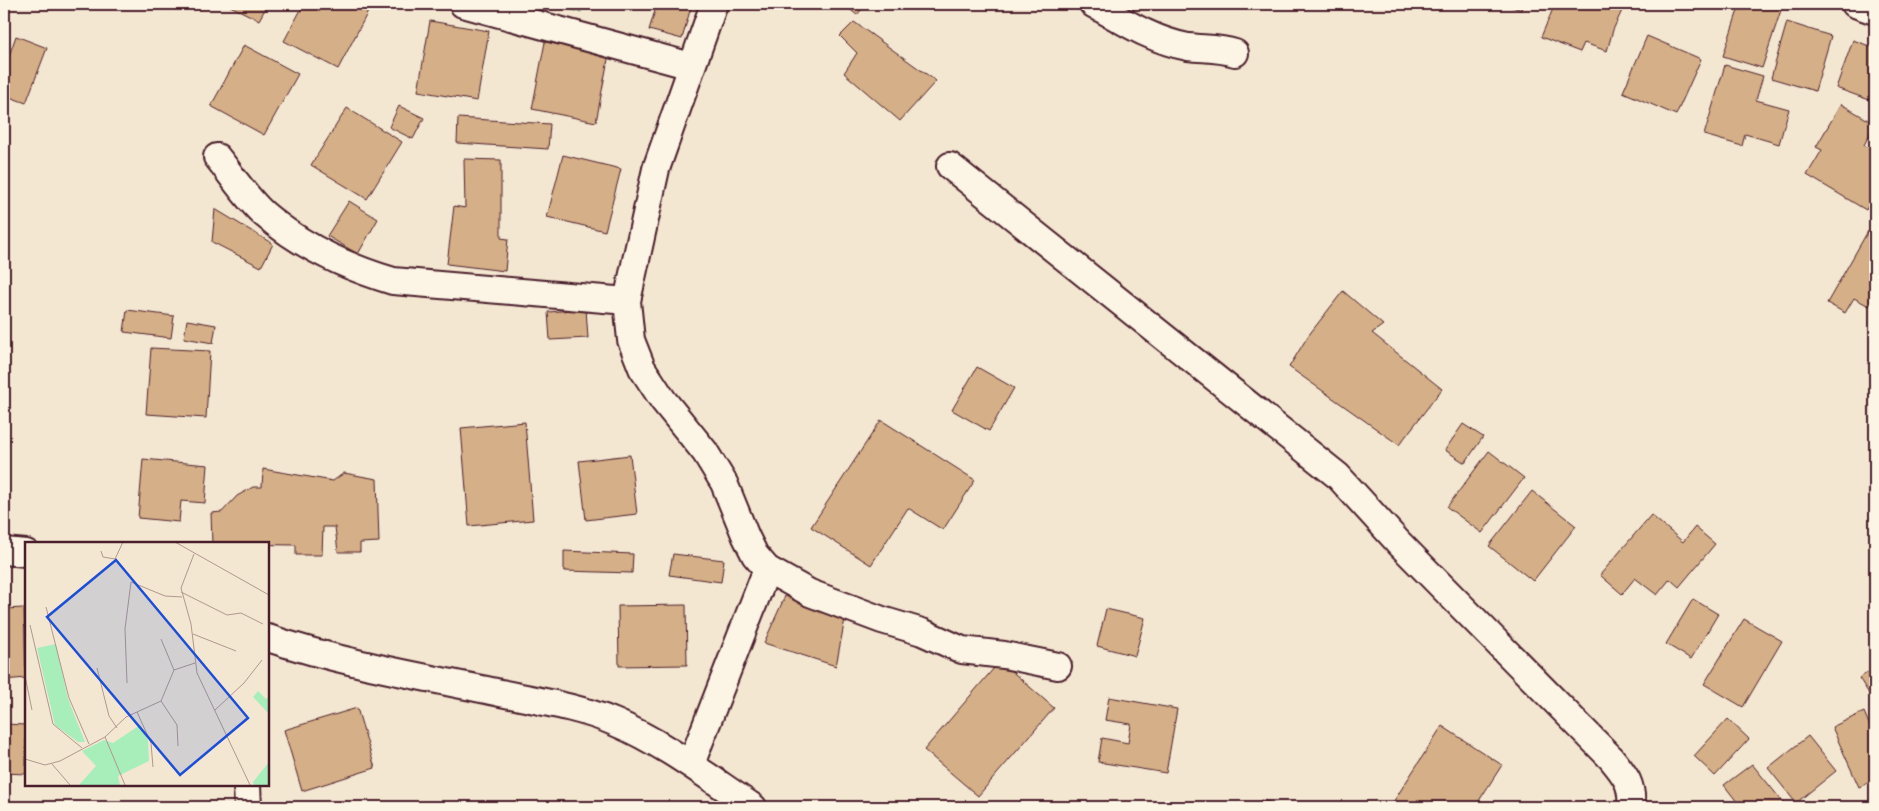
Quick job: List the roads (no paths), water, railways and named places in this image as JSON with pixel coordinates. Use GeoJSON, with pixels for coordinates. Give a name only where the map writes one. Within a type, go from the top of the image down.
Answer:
{"type":"FeatureCollection","features":[{"type":"Feature","properties":{"kind":"street"},"geometry":{"type":"LineString","coordinates":[[463,4],[691,66]]}},
{"type":"Feature","properties":{"kind":"street"},"geometry":{"type":"LineString","coordinates":[[714,4],[656,169],[627,301],[631,340],[642,368],[663,400],[705,452],[724,483],[755,555],[767,568],[810,593],[882,620],[922,632],[962,650],[1004,655],[1058,666]]}},
{"type":"Feature","properties":{"kind":"street"},"geometry":{"type":"LineString","coordinates":[[1093,4],[1154,37],[1188,47],[1224,50],[1235,53]]}},
{"type":"Feature","properties":{"kind":"street"},"geometry":{"type":"LineString","coordinates":[[1855,4],[1875,11]]}},
{"type":"Feature","properties":{"kind":"street"},"geometry":{"type":"LineString","coordinates":[[217,157],[262,213],[296,239],[333,259],[364,272],[393,281],[627,301]]}},
{"type":"Feature","properties":{"kind":"street"},"geometry":{"type":"LineString","coordinates":[[950,166],[1338,476],[1400,543],[1611,758],[1625,776],[1632,793],[1631,807]]}},
{"type":"Feature","properties":{"kind":"street"},"geometry":{"type":"LineString","coordinates":[[4,551],[25,553]]}},
{"type":"Feature","properties":{"kind":"street"},"geometry":{"type":"LineString","coordinates":[[691,764],[767,568]]}},
{"type":"Feature","properties":{"kind":"street"},"geometry":{"type":"LineString","coordinates":[[269,638],[344,661],[581,712],[613,721],[691,764],[753,807]]}},
{"type":"Feature","properties":{"kind":"street"},"geometry":{"type":"LineString","coordinates":[[247,786],[248,807]]}}]}
